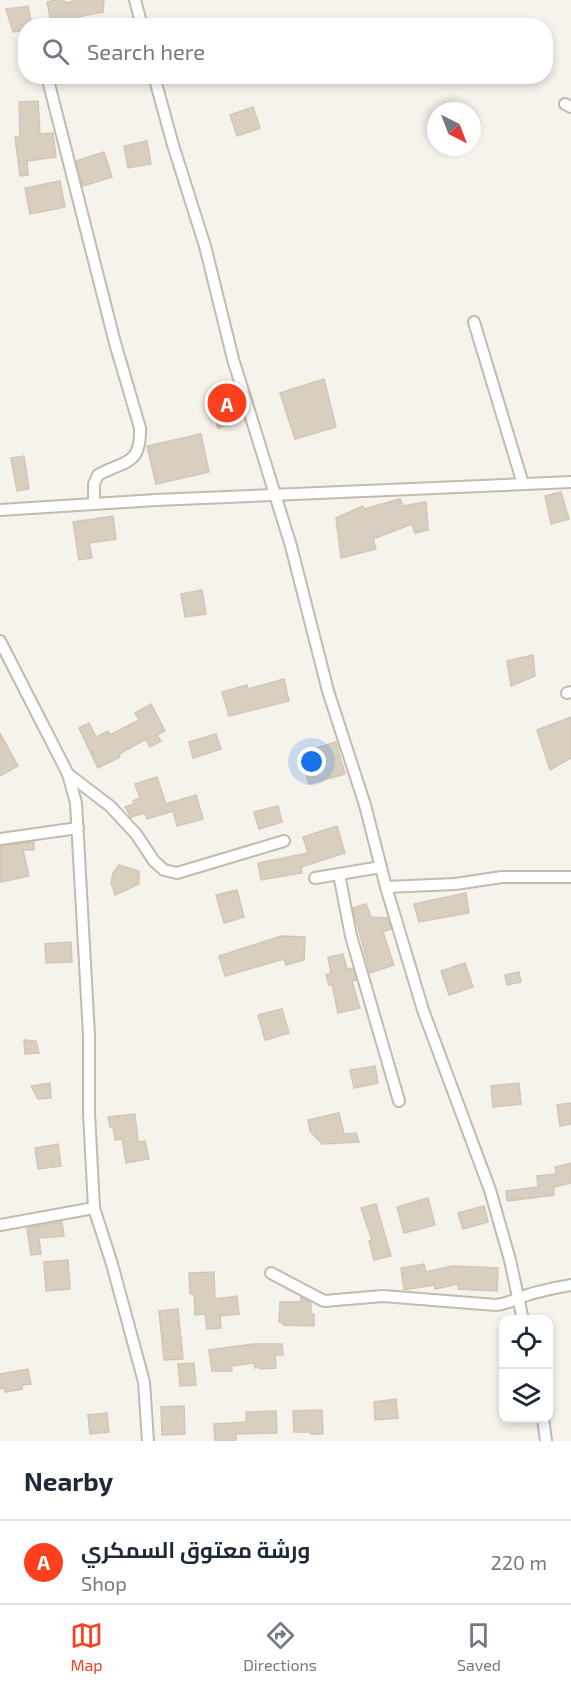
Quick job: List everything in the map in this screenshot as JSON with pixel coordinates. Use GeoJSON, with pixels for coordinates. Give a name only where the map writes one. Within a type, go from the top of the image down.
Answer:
{"type":"FeatureCollection","features":[{"type":"Feature","properties":{"kind":"street"},"geometry":{"type":"LineString","coordinates":[[135,0],[140,18]]}},
{"type":"Feature","properties":{"kind":"street"},"geometry":{"type":"LineString","coordinates":[[49,84],[115,343],[140,428],[141,443],[133,458],[127,463],[98,475],[94,484],[94,504]]}},
{"type":"Feature","properties":{"kind":"street"},"geometry":{"type":"LineString","coordinates":[[156,84],[205,246],[233,359],[291,546],[328,691],[365,805],[386,886],[423,1010],[490,1190],[522,1315]]}},
{"type":"Feature","properties":{"kind":"street"},"geometry":{"type":"LineString","coordinates":[[474,322],[523,484]]}},
{"type":"Feature","properties":{"kind":"street"},"geometry":{"type":"LineString","coordinates":[[0,510],[571,482]]}},
{"type":"Feature","properties":{"kind":"street"},"geometry":{"type":"LineString","coordinates":[[0,641],[68,774],[76,803],[89,1035],[88,1113],[94,1208],[112,1264],[144,1383],[148,1441]]}},
{"type":"Feature","properties":{"kind":"street"},"geometry":{"type":"LineString","coordinates":[[68,774],[110,806],[136,834],[154,861],[164,870],[177,873],[284,841]]}},
{"type":"Feature","properties":{"kind":"street"},"geometry":{"type":"LineString","coordinates":[[0,839],[78,828]]}},
{"type":"Feature","properties":{"kind":"street"},"geometry":{"type":"LineString","coordinates":[[315,878],[381,867]]}},
{"type":"Feature","properties":{"kind":"street"},"geometry":{"type":"LineString","coordinates":[[339,874],[351,936],[399,1101]]}},
{"type":"Feature","properties":{"kind":"street"},"geometry":{"type":"LineString","coordinates":[[386,886],[455,884],[502,877],[571,877]]}},
{"type":"Feature","properties":{"kind":"street"},"geometry":{"type":"LineString","coordinates":[[0,1225],[94,1208]]}},
{"type":"Feature","properties":{"kind":"street"},"geometry":{"type":"LineString","coordinates":[[271,1273],[324,1301],[383,1296],[496,1305],[507,1304],[519,1298],[571,1285]]}},
{"type":"Feature","properties":{"kind":"street"},"geometry":{"type":"LineString","coordinates":[[544,1423],[546,1441]]}},
{"type":"Feature","properties":{"kind":"building"},"geometry":{"type":"Polygon","coordinates":[[[104,0],[103,12],[72,18],[50,18],[47,2],[104,0]]]}},
{"type":"Feature","properties":{"kind":"building"},"geometry":{"type":"Polygon","coordinates":[[[28,6],[30,18],[18,18],[18,31],[13,32],[6,9],[28,6]]]}},
{"type":"Feature","properties":{"kind":"building"},"geometry":{"type":"Polygon","coordinates":[[[38,101],[40,134],[53,133],[56,157],[27,161],[28,175],[20,176],[15,137],[20,137],[19,102],[38,101]]]}},
{"type":"Feature","properties":{"kind":"building"},"geometry":{"type":"Polygon","coordinates":[[[253,107],[260,128],[237,136],[230,115],[253,107]]]}},
{"type":"Feature","properties":{"kind":"building"},"geometry":{"type":"Polygon","coordinates":[[[147,141],[151,164],[128,168],[124,146],[147,141]]]}},
{"type":"Feature","properties":{"kind":"building"},"geometry":{"type":"Polygon","coordinates":[[[104,152],[112,177],[83,186],[76,161],[104,152]]]}},
{"type":"Feature","properties":{"kind":"building"},"geometry":{"type":"Polygon","coordinates":[[[60,181],[65,207],[30,214],[25,188],[60,181]]]}},
{"type":"Feature","properties":{"kind":"building"},"geometry":{"type":"Polygon","coordinates":[[[324,379],[336,427],[295,439],[280,393],[324,379]]]}},
{"type":"Feature","properties":{"kind":"building"},"geometry":{"type":"Polygon","coordinates":[[[230,398],[237,422],[218,428],[211,404],[230,398]]]}},
{"type":"Feature","properties":{"kind":"building"},"geometry":{"type":"Polygon","coordinates":[[[201,434],[209,472],[156,484],[147,446],[201,434]]]}},
{"type":"Feature","properties":{"kind":"building"},"geometry":{"type":"Polygon","coordinates":[[[24,456],[29,489],[17,491],[11,458],[24,456]]]}},
{"type":"Feature","properties":{"kind":"building"},"geometry":{"type":"Polygon","coordinates":[[[561,492],[569,519],[551,524],[545,496],[561,492]]]}},
{"type":"Feature","properties":{"kind":"building"},"geometry":{"type":"Polygon","coordinates":[[[400,499],[403,506],[426,502],[428,530],[415,533],[412,524],[373,539],[376,549],[341,558],[336,518],[363,506],[364,509],[400,499]]]}},
{"type":"Feature","properties":{"kind":"building"},"geometry":{"type":"Polygon","coordinates":[[[113,516],[116,539],[89,543],[92,558],[79,560],[73,522],[113,516]]]}},
{"type":"Feature","properties":{"kind":"building"},"geometry":{"type":"Polygon","coordinates":[[[202,590],[206,614],[185,617],[181,594],[202,590]]]}},
{"type":"Feature","properties":{"kind":"building"},"geometry":{"type":"Polygon","coordinates":[[[533,655],[535,676],[511,686],[507,661],[533,655]]]}},
{"type":"Feature","properties":{"kind":"building"},"geometry":{"type":"Polygon","coordinates":[[[284,679],[289,701],[229,716],[222,692],[247,685],[248,689],[284,679]]]}},
{"type":"Feature","properties":{"kind":"building"},"geometry":{"type":"Polygon","coordinates":[[[151,704],[165,731],[157,735],[161,741],[150,747],[146,739],[119,754],[120,757],[98,768],[79,728],[89,723],[96,737],[108,731],[110,735],[139,720],[135,713],[151,704]]]}},
{"type":"Feature","properties":{"kind":"building"},"geometry":{"type":"Polygon","coordinates":[[[571,717],[571,758],[550,770],[537,730],[571,717]]]}},
{"type":"Feature","properties":{"kind":"building"},"geometry":{"type":"Polygon","coordinates":[[[0,733],[18,766],[0,776],[0,733]]]}},
{"type":"Feature","properties":{"kind":"building"},"geometry":{"type":"Polygon","coordinates":[[[216,734],[221,749],[193,758],[189,742],[216,734]]]}},
{"type":"Feature","properties":{"kind":"building"},"geometry":{"type":"Polygon","coordinates":[[[336,742],[345,774],[309,784],[300,753],[336,742]]]}},
{"type":"Feature","properties":{"kind":"building"},"geometry":{"type":"Polygon","coordinates":[[[157,777],[166,804],[196,795],[203,819],[177,826],[173,811],[147,819],[145,813],[131,817],[125,807],[134,804],[133,801],[140,798],[135,784],[157,777]]]}},
{"type":"Feature","properties":{"kind":"building"},"geometry":{"type":"Polygon","coordinates":[[[278,806],[282,822],[259,829],[254,812],[278,806]]]}},
{"type":"Feature","properties":{"kind":"building"},"geometry":{"type":"Polygon","coordinates":[[[337,826],[345,853],[301,867],[302,873],[261,880],[258,863],[308,853],[303,837],[337,826]]]}},
{"type":"Feature","properties":{"kind":"building"},"geometry":{"type":"Polygon","coordinates":[[[34,842],[34,850],[23,850],[29,876],[1,882],[0,846],[34,842]]]}},
{"type":"Feature","properties":{"kind":"building"},"geometry":{"type":"Polygon","coordinates":[[[119,865],[139,871],[139,884],[115,895],[111,883],[113,873],[119,865]]]}},
{"type":"Feature","properties":{"kind":"building"},"geometry":{"type":"Polygon","coordinates":[[[237,890],[244,917],[224,923],[216,895],[237,890]]]}},
{"type":"Feature","properties":{"kind":"building"},"geometry":{"type":"Polygon","coordinates":[[[466,893],[469,913],[419,922],[414,904],[466,893]]]}},
{"type":"Feature","properties":{"kind":"building"},"geometry":{"type":"Polygon","coordinates":[[[366,904],[371,917],[387,918],[391,929],[383,932],[394,965],[370,973],[353,908],[366,904]]]}},
{"type":"Feature","properties":{"kind":"building"},"geometry":{"type":"Polygon","coordinates":[[[281,936],[305,937],[304,960],[286,965],[284,959],[225,976],[219,956],[281,936]]]}},
{"type":"Feature","properties":{"kind":"building"},"geometry":{"type":"Polygon","coordinates":[[[71,942],[72,962],[46,963],[45,944],[71,942]]]}},
{"type":"Feature","properties":{"kind":"building"},"geometry":{"type":"Polygon","coordinates":[[[343,954],[347,969],[353,968],[356,980],[352,981],[360,1008],[338,1013],[332,984],[329,985],[326,975],[331,973],[328,957],[343,954]]]}},
{"type":"Feature","properties":{"kind":"building"},"geometry":{"type":"Polygon","coordinates":[[[465,963],[473,987],[449,995],[441,971],[465,963]]]}},
{"type":"Feature","properties":{"kind":"building"},"geometry":{"type":"Polygon","coordinates":[[[519,972],[521,982],[507,985],[505,975],[519,972]]]}},
{"type":"Feature","properties":{"kind":"building"},"geometry":{"type":"Polygon","coordinates":[[[282,1009],[289,1033],[265,1040],[258,1015],[282,1009]]]}},
{"type":"Feature","properties":{"kind":"building"},"geometry":{"type":"Polygon","coordinates":[[[24,1040],[36,1041],[39,1053],[25,1054],[24,1040]]]}},
{"type":"Feature","properties":{"kind":"building"},"geometry":{"type":"Polygon","coordinates":[[[375,1066],[378,1083],[354,1088],[350,1070],[375,1066]]]}},
{"type":"Feature","properties":{"kind":"building"},"geometry":{"type":"Polygon","coordinates":[[[50,1083],[51,1098],[38,1099],[31,1086],[50,1083]]]}},
{"type":"Feature","properties":{"kind":"building"},"geometry":{"type":"Polygon","coordinates":[[[519,1083],[521,1104],[493,1107],[491,1086],[519,1083]]]}},
{"type":"Feature","properties":{"kind":"building"},"geometry":{"type":"Polygon","coordinates":[[[571,1103],[571,1124],[560,1126],[557,1105],[571,1103]]]}},
{"type":"Feature","properties":{"kind":"building"},"geometry":{"type":"Polygon","coordinates":[[[339,1113],[344,1134],[356,1133],[359,1142],[322,1144],[310,1131],[308,1120],[339,1113]]]}},
{"type":"Feature","properties":{"kind":"building"},"geometry":{"type":"Polygon","coordinates":[[[135,1114],[138,1142],[145,1141],[149,1159],[126,1163],[122,1139],[115,1140],[113,1127],[110,1127],[108,1117],[135,1114]]]}},
{"type":"Feature","properties":{"kind":"building"},"geometry":{"type":"Polygon","coordinates":[[[58,1144],[61,1166],[38,1169],[35,1148],[58,1144]]]}},
{"type":"Feature","properties":{"kind":"building"},"geometry":{"type":"Polygon","coordinates":[[[571,1163],[571,1183],[554,1187],[554,1195],[507,1201],[506,1191],[538,1187],[537,1176],[556,1174],[555,1167],[571,1163]]]}},
{"type":"Feature","properties":{"kind":"building"},"geometry":{"type":"Polygon","coordinates":[[[428,1198],[435,1225],[404,1233],[397,1207],[428,1198]]]}},
{"type":"Feature","properties":{"kind":"building"},"geometry":{"type":"Polygon","coordinates":[[[376,1204],[391,1256],[374,1260],[369,1241],[372,1240],[361,1208],[376,1204]]]}},
{"type":"Feature","properties":{"kind":"building"},"geometry":{"type":"Polygon","coordinates":[[[484,1206],[488,1222],[463,1229],[458,1213],[484,1206]]]}},
{"type":"Feature","properties":{"kind":"building"},"geometry":{"type":"Polygon","coordinates":[[[62,1222],[64,1236],[39,1238],[41,1254],[31,1255],[27,1228],[62,1222]]]}},
{"type":"Feature","properties":{"kind":"building"},"geometry":{"type":"Polygon","coordinates":[[[68,1260],[70,1289],[46,1291],[44,1262],[68,1260]]]}},
{"type":"Feature","properties":{"kind":"building"},"geometry":{"type":"Polygon","coordinates":[[[424,1264],[426,1272],[452,1266],[498,1268],[497,1291],[458,1289],[458,1284],[435,1289],[434,1285],[404,1290],[401,1268],[424,1264]]]}},
{"type":"Feature","properties":{"kind":"building"},"geometry":{"type":"Polygon","coordinates":[[[214,1272],[215,1299],[237,1296],[239,1314],[220,1316],[221,1328],[207,1329],[205,1314],[195,1315],[194,1294],[190,1294],[189,1273],[214,1272]]]}},
{"type":"Feature","properties":{"kind":"building"},"geometry":{"type":"Polygon","coordinates":[[[301,1297],[311,1303],[314,1326],[283,1325],[279,1322],[280,1302],[301,1302],[301,1297]]]}},
{"type":"Feature","properties":{"kind":"building"},"geometry":{"type":"Polygon","coordinates":[[[178,1309],[183,1359],[164,1360],[159,1311],[178,1309]]]}},
{"type":"Feature","properties":{"kind":"building"},"geometry":{"type":"Polygon","coordinates":[[[253,1344],[282,1344],[283,1355],[275,1355],[276,1368],[255,1368],[254,1363],[231,1366],[232,1371],[212,1371],[209,1350],[253,1344]]]}},
{"type":"Feature","properties":{"kind":"building"},"geometry":{"type":"Polygon","coordinates":[[[194,1363],[196,1385],[180,1386],[178,1364],[194,1363]]]}},
{"type":"Feature","properties":{"kind":"building"},"geometry":{"type":"Polygon","coordinates":[[[28,1369],[31,1384],[22,1385],[22,1389],[5,1392],[5,1388],[0,1389],[0,1374],[28,1369]]]}},
{"type":"Feature","properties":{"kind":"building"},"geometry":{"type":"Polygon","coordinates":[[[396,1399],[398,1418],[375,1420],[374,1402],[396,1399]]]}},
{"type":"Feature","properties":{"kind":"building"},"geometry":{"type":"Polygon","coordinates":[[[184,1406],[185,1434],[162,1435],[161,1407],[184,1406]]]}},
{"type":"Feature","properties":{"kind":"building"},"geometry":{"type":"Polygon","coordinates":[[[322,1410],[323,1434],[294,1432],[293,1411],[322,1410]]]}},
{"type":"Feature","properties":{"kind":"building"},"geometry":{"type":"Polygon","coordinates":[[[276,1411],[277,1433],[236,1434],[236,1441],[215,1441],[214,1424],[246,1422],[246,1412],[276,1411]]]}},
{"type":"Feature","properties":{"kind":"building"},"geometry":{"type":"Polygon","coordinates":[[[107,1413],[109,1432],[90,1434],[88,1415],[107,1413]]]}},
{"type":"Feature","properties":{"kind":"place","name":"ورشة معتوق السمكري"},"geometry":{"type":"Point","coordinates":[227,403]}}]}
